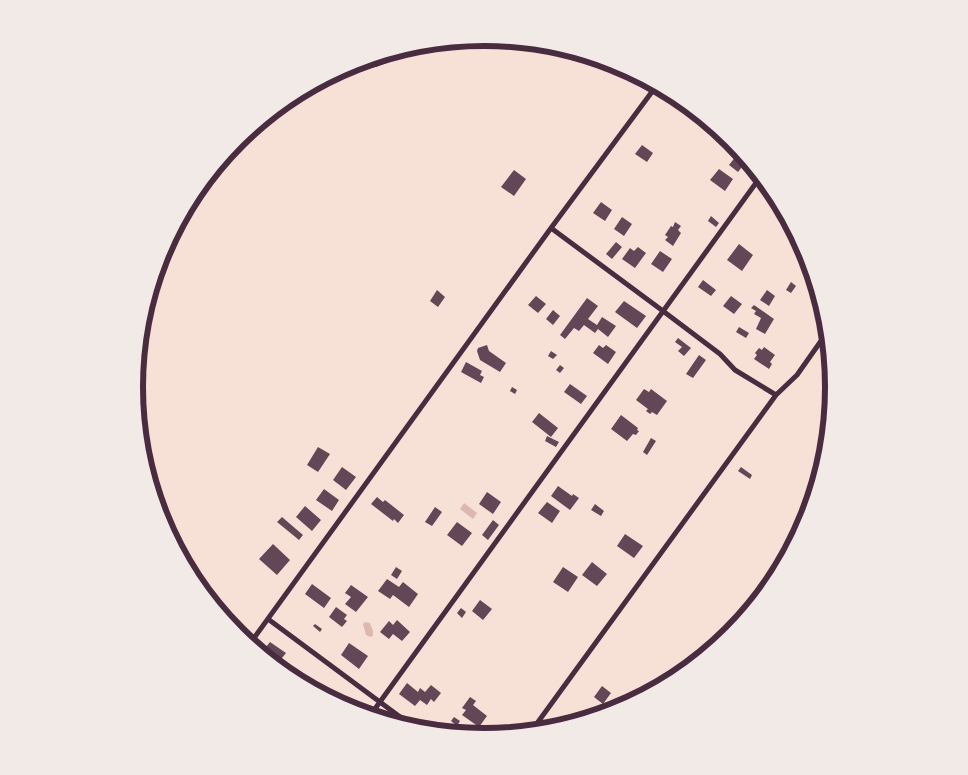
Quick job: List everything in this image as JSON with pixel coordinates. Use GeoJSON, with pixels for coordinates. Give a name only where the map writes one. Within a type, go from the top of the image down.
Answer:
{"type":"FeatureCollection","features":[{"type":"Feature","properties":{"kind":"street"},"geometry":{"type":"LineString","coordinates":[[370,66],[383,62]]}},
{"type":"Feature","properties":{"kind":"street"},"geometry":{"type":"LineString","coordinates":[[253,639],[653,91]]}},
{"type":"Feature","properties":{"kind":"street"},"geometry":{"type":"LineString","coordinates":[[373,711],[757,182]]}},
{"type":"Feature","properties":{"kind":"street"},"geometry":{"type":"LineString","coordinates":[[551,228],[720,354],[735,370],[776,395]]}},
{"type":"Feature","properties":{"kind":"street"},"geometry":{"type":"LineString","coordinates":[[536,725],[776,395],[797,375],[822,340]]}},
{"type":"Feature","properties":{"kind":"street"},"geometry":{"type":"LineString","coordinates":[[268,619],[401,718]]}},
{"type":"Feature","properties":{"kind":"shaded area"},"geometry":{"type":"Polygon","coordinates":[[[464,503],[477,513],[473,519],[460,509],[464,503]]]}},
{"type":"Feature","properties":{"kind":"shaded area"},"geometry":{"type":"Polygon","coordinates":[[[365,622],[370,623],[373,636],[366,635],[363,624],[365,622]]]}},
{"type":"Feature","properties":{"kind":"building"},"geometry":{"type":"Polygon","coordinates":[[[642,145],[653,153],[647,162],[635,154],[642,145]]]}},
{"type":"Feature","properties":{"kind":"building"},"geometry":{"type":"Polygon","coordinates":[[[736,157],[743,165],[738,172],[729,165],[736,157]]]}},
{"type":"Feature","properties":{"kind":"building"},"geometry":{"type":"Polygon","coordinates":[[[719,169],[733,179],[725,191],[710,180],[719,169]]]}},
{"type":"Feature","properties":{"kind":"building"},"geometry":{"type":"Polygon","coordinates":[[[514,170],[526,179],[514,196],[501,187],[514,170]]]}},
{"type":"Feature","properties":{"kind":"building"},"geometry":{"type":"Polygon","coordinates":[[[601,202],[612,210],[605,221],[593,213],[601,202]]]}},
{"type":"Feature","properties":{"kind":"building"},"geometry":{"type":"Polygon","coordinates":[[[711,216],[719,223],[716,227],[708,221],[711,216]]]}},
{"type":"Feature","properties":{"kind":"building"},"geometry":{"type":"Polygon","coordinates":[[[622,217],[632,224],[624,236],[614,229],[622,217]]]}},
{"type":"Feature","properties":{"kind":"building"},"geometry":{"type":"Polygon","coordinates":[[[675,222],[681,226],[678,230],[681,233],[673,246],[665,240],[668,237],[665,235],[675,222]]]}},
{"type":"Feature","properties":{"kind":"building"},"geometry":{"type":"Polygon","coordinates":[[[616,242],[622,247],[612,259],[606,254],[616,242]]]}},
{"type":"Feature","properties":{"kind":"building"},"geometry":{"type":"Polygon","coordinates":[[[739,244],[753,255],[742,271],[727,260],[739,244]]]}},
{"type":"Feature","properties":{"kind":"building"},"geometry":{"type":"Polygon","coordinates":[[[638,247],[646,253],[635,268],[622,259],[630,248],[634,251],[638,247]]]}},
{"type":"Feature","properties":{"kind":"building"},"geometry":{"type":"Polygon","coordinates":[[[660,251],[672,259],[663,272],[651,264],[660,251]]]}},
{"type":"Feature","properties":{"kind":"building"},"geometry":{"type":"Polygon","coordinates":[[[703,280],[716,290],[711,296],[698,287],[703,280]]]}},
{"type":"Feature","properties":{"kind":"building"},"geometry":{"type":"Polygon","coordinates":[[[791,282],[796,286],[791,293],[786,290],[791,282]]]}},
{"type":"Feature","properties":{"kind":"building"},"geometry":{"type":"Polygon","coordinates":[[[437,290],[445,297],[438,307],[430,301],[437,290]]]}},
{"type":"Feature","properties":{"kind":"building"},"geometry":{"type":"Polygon","coordinates":[[[767,290],[775,296],[769,306],[760,300],[767,290]]]}},
{"type":"Feature","properties":{"kind":"building"},"geometry":{"type":"Polygon","coordinates":[[[536,296],[546,304],[538,313],[528,305],[536,296]]]}},
{"type":"Feature","properties":{"kind":"building"},"geometry":{"type":"Polygon","coordinates":[[[731,296],[742,304],[734,314],[723,306],[731,296]]]}},
{"type":"Feature","properties":{"kind":"building"},"geometry":{"type":"Polygon","coordinates":[[[587,298],[598,306],[588,319],[597,325],[602,317],[616,326],[608,337],[598,329],[595,333],[584,325],[579,331],[574,328],[565,339],[560,335],[587,298]]]}},
{"type":"Feature","properties":{"kind":"building"},"geometry":{"type":"Polygon","coordinates":[[[624,301],[646,316],[637,328],[615,312],[624,301]]]}},
{"type":"Feature","properties":{"kind":"building"},"geometry":{"type":"Polygon","coordinates":[[[754,305],[774,319],[765,334],[756,329],[761,318],[754,314],[756,311],[751,308],[754,305]]]}},
{"type":"Feature","properties":{"kind":"building"},"geometry":{"type":"Polygon","coordinates":[[[553,310],[560,316],[553,325],[546,319],[553,310]]]}},
{"type":"Feature","properties":{"kind":"building"},"geometry":{"type":"Polygon","coordinates":[[[739,327],[749,333],[746,338],[736,332],[739,327]]]}},
{"type":"Feature","properties":{"kind":"building"},"geometry":{"type":"Polygon","coordinates":[[[678,338],[691,348],[684,356],[678,351],[682,347],[675,342],[678,338]]]}},
{"type":"Feature","properties":{"kind":"building"},"geometry":{"type":"Polygon","coordinates":[[[487,345],[489,351],[506,363],[500,372],[480,360],[478,348],[487,345]]]}},
{"type":"Feature","properties":{"kind":"building"},"geometry":{"type":"Polygon","coordinates":[[[599,345],[603,348],[606,345],[616,352],[608,364],[593,353],[599,345]]]}},
{"type":"Feature","properties":{"kind":"building"},"geometry":{"type":"Polygon","coordinates":[[[764,347],[775,355],[770,362],[772,364],[769,369],[754,359],[757,355],[755,353],[759,348],[762,350],[764,347]]]}},
{"type":"Feature","properties":{"kind":"building"},"geometry":{"type":"Polygon","coordinates":[[[551,351],[557,355],[553,359],[548,356],[551,351]]]}},
{"type":"Feature","properties":{"kind":"building"},"geometry":{"type":"Polygon","coordinates":[[[699,355],[706,360],[693,378],[686,374],[699,355]]]}},
{"type":"Feature","properties":{"kind":"building"},"geometry":{"type":"Polygon","coordinates":[[[466,362],[482,371],[480,375],[484,377],[481,383],[461,372],[466,362]]]}},
{"type":"Feature","properties":{"kind":"building"},"geometry":{"type":"Polygon","coordinates":[[[560,365],[564,368],[560,373],[556,370],[560,365]]]}},
{"type":"Feature","properties":{"kind":"building"},"geometry":{"type":"Polygon","coordinates":[[[570,384],[587,396],[581,404],[564,392],[570,384]]]}},
{"type":"Feature","properties":{"kind":"building"},"geometry":{"type":"Polygon","coordinates":[[[512,387],[517,390],[515,394],[510,391],[512,387]]]}},
{"type":"Feature","properties":{"kind":"building"},"geometry":{"type":"Polygon","coordinates":[[[644,389],[649,392],[651,389],[667,401],[657,415],[652,412],[650,414],[646,411],[648,409],[636,400],[644,389]]]}},
{"type":"Feature","properties":{"kind":"building"},"geometry":{"type":"Polygon","coordinates":[[[539,413],[558,428],[551,437],[532,422],[539,413]]]}},
{"type":"Feature","properties":{"kind":"building"},"geometry":{"type":"Polygon","coordinates":[[[621,415],[638,428],[637,430],[639,431],[636,435],[633,434],[627,441],[611,429],[621,415]]]}},
{"type":"Feature","properties":{"kind":"building"},"geometry":{"type":"Polygon","coordinates":[[[547,436],[559,442],[556,447],[545,441],[547,436]]]}},
{"type":"Feature","properties":{"kind":"building"},"geometry":{"type":"Polygon","coordinates":[[[651,438],[656,441],[647,455],[643,452],[651,438]]]}},
{"type":"Feature","properties":{"kind":"building"},"geometry":{"type":"Polygon","coordinates":[[[318,447],[330,454],[318,472],[307,465],[318,447]]]}},
{"type":"Feature","properties":{"kind":"building"},"geometry":{"type":"Polygon","coordinates":[[[342,467],[356,477],[346,490],[333,480],[342,467]]]}},
{"type":"Feature","properties":{"kind":"building"},"geometry":{"type":"Polygon","coordinates":[[[741,467],[752,475],[750,479],[738,471],[741,467]]]}},
{"type":"Feature","properties":{"kind":"building"},"geometry":{"type":"Polygon","coordinates":[[[558,486],[572,496],[573,494],[579,498],[570,510],[551,496],[558,486]]]}},
{"type":"Feature","properties":{"kind":"building"},"geometry":{"type":"Polygon","coordinates":[[[324,489],[339,500],[332,511],[316,500],[324,489]]]}},
{"type":"Feature","properties":{"kind":"building"},"geometry":{"type":"Polygon","coordinates":[[[487,492],[501,502],[493,514],[479,504],[487,492]]]}},
{"type":"Feature","properties":{"kind":"building"},"geometry":{"type":"Polygon","coordinates":[[[377,497],[383,502],[385,500],[404,515],[398,523],[371,504],[377,497]]]}},
{"type":"Feature","properties":{"kind":"building"},"geometry":{"type":"Polygon","coordinates":[[[547,502],[560,511],[552,523],[538,513],[547,502]]]}},
{"type":"Feature","properties":{"kind":"building"},"geometry":{"type":"Polygon","coordinates":[[[595,504],[604,511],[601,516],[591,510],[595,504]]]}},
{"type":"Feature","properties":{"kind":"building"},"geometry":{"type":"Polygon","coordinates":[[[305,506],[321,520],[312,531],[296,517],[305,506]]]}},
{"type":"Feature","properties":{"kind":"building"},"geometry":{"type":"Polygon","coordinates":[[[435,507],[442,512],[432,526],[425,522],[435,507]]]}},
{"type":"Feature","properties":{"kind":"building"},"geometry":{"type":"Polygon","coordinates":[[[282,517],[303,535],[299,540],[277,522],[282,517]]]}},
{"type":"Feature","properties":{"kind":"building"},"geometry":{"type":"Polygon","coordinates":[[[493,520],[499,525],[488,540],[482,535],[493,520]]]}},
{"type":"Feature","properties":{"kind":"building"},"geometry":{"type":"Polygon","coordinates":[[[457,522],[472,533],[462,546],[447,535],[457,522]]]}},
{"type":"Feature","properties":{"kind":"building"},"geometry":{"type":"Polygon","coordinates":[[[625,534],[643,546],[634,558],[617,546],[625,534]]]}},
{"type":"Feature","properties":{"kind":"building"},"geometry":{"type":"Polygon","coordinates":[[[273,544],[290,560],[277,575],[259,559],[273,544]]]}},
{"type":"Feature","properties":{"kind":"building"},"geometry":{"type":"Polygon","coordinates":[[[592,562],[607,574],[597,586],[582,575],[592,562]]]}},
{"type":"Feature","properties":{"kind":"building"},"geometry":{"type":"Polygon","coordinates":[[[396,567],[402,571],[397,579],[391,575],[396,567]]]}},
{"type":"Feature","properties":{"kind":"building"},"geometry":{"type":"Polygon","coordinates":[[[563,567],[578,577],[568,592],[553,582],[563,567]]]}},
{"type":"Feature","properties":{"kind":"building"},"geometry":{"type":"Polygon","coordinates":[[[387,579],[399,587],[403,582],[418,594],[409,607],[393,595],[390,599],[378,591],[387,579]]]}},
{"type":"Feature","properties":{"kind":"building"},"geometry":{"type":"Polygon","coordinates":[[[312,584],[331,598],[324,608],[305,594],[312,584]]]}},
{"type":"Feature","properties":{"kind":"building"},"geometry":{"type":"Polygon","coordinates":[[[351,585],[368,597],[356,612],[345,604],[351,597],[345,593],[351,585]]]}},
{"type":"Feature","properties":{"kind":"building"},"geometry":{"type":"Polygon","coordinates":[[[480,600],[492,609],[483,620],[472,611],[480,600]]]}},
{"type":"Feature","properties":{"kind":"building"},"geometry":{"type":"Polygon","coordinates":[[[336,607],[347,615],[344,619],[347,621],[342,627],[329,617],[336,607]]]}},
{"type":"Feature","properties":{"kind":"building"},"geometry":{"type":"Polygon","coordinates":[[[461,608],[466,612],[462,618],[457,613],[461,608]]]}},
{"type":"Feature","properties":{"kind":"building"},"geometry":{"type":"Polygon","coordinates":[[[397,620],[410,632],[402,641],[393,634],[389,639],[380,632],[389,621],[393,625],[397,620]]]}},
{"type":"Feature","properties":{"kind":"building"},"geometry":{"type":"Polygon","coordinates":[[[315,624],[322,629],[320,632],[313,626],[315,624]]]}},
{"type":"Feature","properties":{"kind":"building"},"geometry":{"type":"Polygon","coordinates":[[[270,642],[286,653],[280,661],[265,649],[270,642]]]}},
{"type":"Feature","properties":{"kind":"building"},"geometry":{"type":"Polygon","coordinates":[[[349,643],[368,656],[359,669],[341,655],[349,643]]]}},
{"type":"Feature","properties":{"kind":"building"},"geometry":{"type":"Polygon","coordinates":[[[407,683],[418,692],[420,688],[425,692],[431,685],[441,693],[434,702],[431,699],[427,705],[420,700],[415,706],[399,694],[407,683]]]}},
{"type":"Feature","properties":{"kind":"building"},"geometry":{"type":"Polygon","coordinates":[[[602,686],[611,693],[603,704],[594,697],[602,686]]]}},
{"type":"Feature","properties":{"kind":"building"},"geometry":{"type":"Polygon","coordinates":[[[470,697],[476,701],[473,705],[487,716],[479,727],[462,715],[466,710],[462,708],[470,697]]]}},
{"type":"Feature","properties":{"kind":"building"},"geometry":{"type":"Polygon","coordinates":[[[454,717],[460,721],[457,726],[451,721],[454,717]]]}}]}
